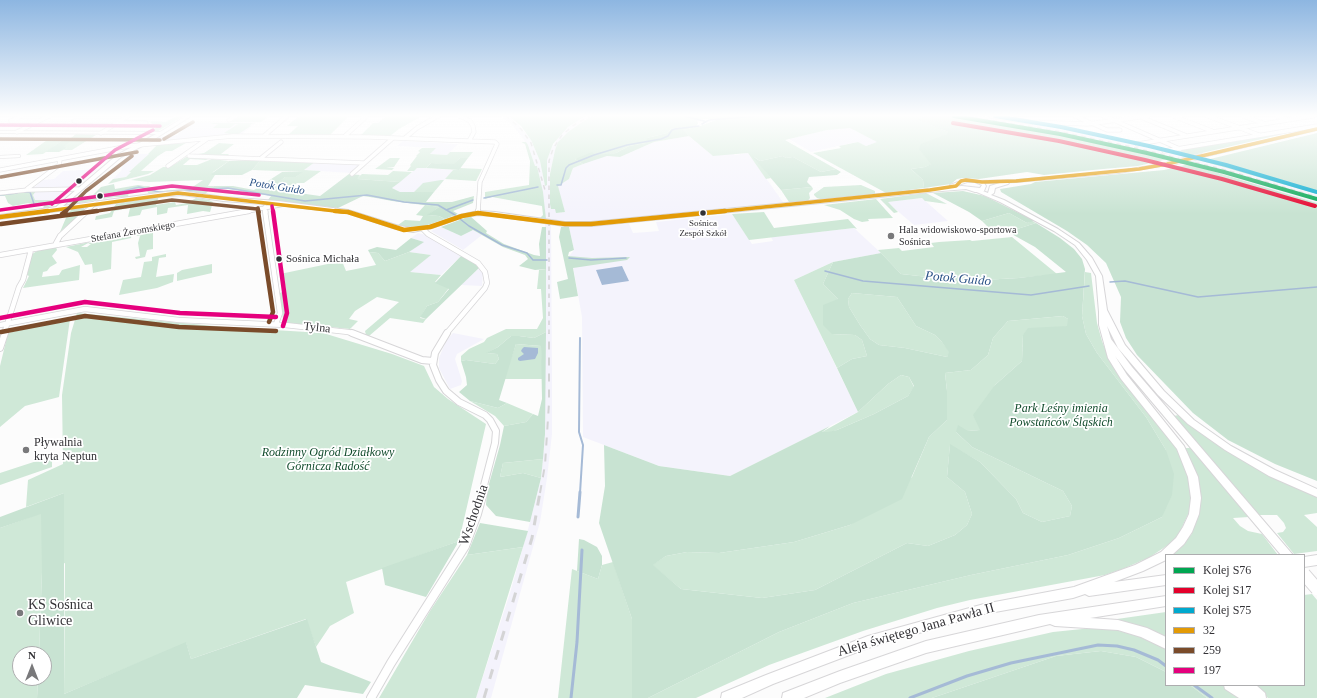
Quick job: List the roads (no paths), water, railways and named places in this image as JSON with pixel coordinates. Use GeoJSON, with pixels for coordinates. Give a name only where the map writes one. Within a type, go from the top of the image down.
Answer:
{"type":"FeatureCollection","features":[{"type":"Feature","properties":{"kind":"main road"},"geometry":{"type":"LineString","coordinates":[[991,194],[992,187],[1006,183]]}},
{"type":"Feature","properties":{"kind":"main road"},"geometry":{"type":"LineString","coordinates":[[984,187],[991,194],[1002,201],[1064,234],[1087,254],[1093,263],[1099,276],[1103,325],[1108,350],[1117,367],[1181,448],[1191,472],[1195,488],[1194,514],[1188,529],[1180,541],[1166,554]]}},
{"type":"Feature","properties":{"kind":"main road"},"geometry":{"type":"LineString","coordinates":[[975,190],[1002,201]]}},
{"type":"Feature","properties":{"kind":"main road"},"geometry":{"type":"LineString","coordinates":[[1103,312],[1121,346],[1161,393],[1191,422],[1248,460],[1272,473],[1317,493]]}},
{"type":"Feature","properties":{"kind":"main road"},"geometry":{"type":"LineString","coordinates":[[1106,336],[1129,369],[1287,554]]}},
{"type":"Feature","properties":{"kind":"main road"},"geometry":{"type":"LineString","coordinates":[[1074,593],[1139,568],[1165,555]]}},
{"type":"Feature","properties":{"kind":"main road"},"geometry":{"type":"LineString","coordinates":[[1305,562],[1317,560]]}},
{"type":"Feature","properties":{"kind":"main road"},"geometry":{"type":"LineString","coordinates":[[1305,575],[1317,589]]}},
{"type":"Feature","properties":{"kind":"main road","name":"Aleja świętego Jana Pawła II"},"geometry":{"type":"LineString","coordinates":[[727,698],[743,690],[826,657],[868,642],[946,619],[998,606],[1074,593],[1165,580]]}},
{"type":"Feature","properties":{"kind":"main road"},"geometry":{"type":"LineString","coordinates":[[1305,582],[1317,580]]}},
{"type":"Feature","properties":{"kind":"main road","name":"Aleja świętego Jana Pawła II"},"geometry":{"type":"LineString","coordinates":[[788,698],[840,677],[926,647],[992,630],[1038,620],[1165,601]]}},
{"type":"Feature","properties":{"kind":"main road"},"geometry":{"type":"LineString","coordinates":[[1038,620],[1118,625],[1143,632],[1165,643]]}},
{"type":"Feature","properties":{"kind":"main road"},"geometry":{"type":"LineString","coordinates":[[1232,686],[1251,698]]}},
{"type":"Feature","properties":{"kind":"main road"},"geometry":{"type":"LineString","coordinates":[[1248,686],[1260,698]]}},
{"type":"Feature","properties":{"kind":"street"},"geometry":{"type":"LineString","coordinates":[[0,170],[120,149]]}},
{"type":"Feature","properties":{"kind":"street"},"geometry":{"type":"LineString","coordinates":[[60,204],[119,156],[133,149]]}},
{"type":"Feature","properties":{"kind":"street"},"geometry":{"type":"LineString","coordinates":[[168,166],[194,149]]}},
{"type":"Feature","properties":{"kind":"street"},"geometry":{"type":"LineString","coordinates":[[260,159],[273,149]]}},
{"type":"Feature","properties":{"kind":"street"},"geometry":{"type":"LineString","coordinates":[[352,174],[381,149]]}},
{"type":"Feature","properties":{"kind":"street"},"geometry":{"type":"LineString","coordinates":[[478,213],[480,182],[495,149]]}},
{"type":"Feature","properties":{"kind":"street"},"geometry":{"type":"LineString","coordinates":[[1164,152],[1180,149]]}},
{"type":"Feature","properties":{"kind":"street"},"geometry":{"type":"LineString","coordinates":[[930,190],[959,184],[966,180],[979,182],[1016,181],[1118,172],[1167,164],[1234,149]]}},
{"type":"Feature","properties":{"kind":"street"},"geometry":{"type":"LineString","coordinates":[[0,157],[19,156]]}},
{"type":"Feature","properties":{"kind":"street"},"geometry":{"type":"LineString","coordinates":[[189,156],[364,163]]}},
{"type":"Feature","properties":{"kind":"street"},"geometry":{"type":"LineString","coordinates":[[27,190],[59,165],[60,160]]}},
{"type":"Feature","properties":{"kind":"street"},"geometry":{"type":"LineString","coordinates":[[0,217],[60,204],[95,203],[178,193],[348,212],[404,230],[424,229],[462,216],[478,213],[565,224],[591,224],[930,190],[965,188],[975,190],[1016,181]]}},
{"type":"Feature","properties":{"kind":"street"},"geometry":{"type":"LineString","coordinates":[[979,182],[984,187]]}},
{"type":"Feature","properties":{"kind":"street"},"geometry":{"type":"LineString","coordinates":[[959,184],[965,188]]}},
{"type":"Feature","properties":{"kind":"street"},"geometry":{"type":"LineString","coordinates":[[0,193],[27,190],[78,189]]}},
{"type":"Feature","properties":{"kind":"street"},"geometry":{"type":"LineString","coordinates":[[258,202],[262,208],[280,312],[276,324]]}},
{"type":"Feature","properties":{"kind":"street"},"geometry":{"type":"LineString","coordinates":[[55,246],[60,236],[95,203]]}},
{"type":"Feature","properties":{"kind":"street","name":"Stefana Żeromskiego"},"geometry":{"type":"LineString","coordinates":[[0,255],[285,204]]}},
{"type":"Feature","properties":{"kind":"street"},"geometry":{"type":"LineString","coordinates":[[424,229],[428,234],[478,263],[484,269],[486,277],[485,288],[444,336],[433,361]]}},
{"type":"Feature","properties":{"kind":"street"},"geometry":{"type":"LineString","coordinates":[[0,348],[19,287],[23,280],[30,250]]}},
{"type":"Feature","properties":{"kind":"street","name":"Tylna"},"geometry":{"type":"LineString","coordinates":[[0,325],[76,310],[90,310],[179,320],[276,324],[343,331],[422,360],[433,361]]}},
{"type":"Feature","properties":{"kind":"street","name":"Wschodnia"},"geometry":{"type":"LineString","coordinates":[[371,698],[391,663],[465,546],[477,514],[495,443],[496,431],[490,420],[460,402],[446,391],[436,374],[433,361]]}},
{"type":"Feature","properties":{"kind":"water"},"geometry":{"type":"Polygon","coordinates":[[[622,266],[629,281],[602,285],[596,270],[622,266]]]}},
{"type":"Feature","properties":{"kind":"water"},"geometry":{"type":"Polygon","coordinates":[[[524,347],[538,348],[538,353],[535,359],[518,360],[518,358],[524,354],[521,351],[524,347]]]}},
{"type":"Feature","properties":{"kind":"waterway"},"geometry":{"type":"LineString","coordinates":[[557,185],[561,185],[566,168],[569,165],[615,149]]}},
{"type":"Feature","properties":{"kind":"waterway","name":"Potok Guido"},"geometry":{"type":"LineString","coordinates":[[68,201],[112,194],[139,187],[159,192],[228,188],[305,201],[367,195],[404,202],[438,205],[446,210]]}},
{"type":"Feature","properties":{"kind":"waterway"},"geometry":{"type":"LineString","coordinates":[[484,198],[538,187]]}},
{"type":"Feature","properties":{"kind":"waterway","name":"Potok Guido"},"geometry":{"type":"LineString","coordinates":[[25,192],[30,192],[34,204],[63,202]]}},
{"type":"Feature","properties":{"kind":"waterway","name":"Potok Guido"},"geometry":{"type":"LineString","coordinates":[[0,195],[17,193]]}},
{"type":"Feature","properties":{"kind":"waterway"},"geometry":{"type":"LineString","coordinates":[[446,210],[473,200]]}},
{"type":"Feature","properties":{"kind":"waterway","name":"Potok Guido"},"geometry":{"type":"LineString","coordinates":[[446,210],[469,226],[502,245],[527,253],[533,260],[547,260]]}},
{"type":"Feature","properties":{"kind":"waterway","name":"Potok Guido"},"geometry":{"type":"LineString","coordinates":[[569,258],[591,260],[626,258]]}},
{"type":"Feature","properties":{"kind":"waterway","name":"Potok Guido"},"geometry":{"type":"LineString","coordinates":[[825,271],[863,281],[1031,295],[1089,286]]}},
{"type":"Feature","properties":{"kind":"waterway","name":"Potok Guido"},"geometry":{"type":"LineString","coordinates":[[1110,282],[1125,281],[1198,297],[1317,287]]}},
{"type":"Feature","properties":{"kind":"waterway"},"geometry":{"type":"LineString","coordinates":[[580,338],[579,432],[583,445],[580,493]]}},
{"type":"Feature","properties":{"kind":"waterway"},"geometry":{"type":"LineString","coordinates":[[578,517],[580,492]]}},
{"type":"Feature","properties":{"kind":"waterway"},"geometry":{"type":"LineString","coordinates":[[571,698],[577,642],[582,550]]}},
{"type":"Feature","properties":{"kind":"waterway"},"geometry":{"type":"LineString","coordinates":[[910,698],[967,676],[1011,663],[1098,645],[1117,646],[1134,650],[1158,660],[1165,665]]}},
{"type":"Feature","properties":{"kind":"waterway"},"geometry":{"type":"LineString","coordinates":[[1195,686],[1212,698]]}},
{"type":"Feature","properties":{"kind":"railway"},"geometry":{"type":"LineString","coordinates":[[533,149],[545,190]]}},
{"type":"Feature","properties":{"kind":"railway"},"geometry":{"type":"LineString","coordinates":[[540,493],[545,465],[549,403],[549,161],[553,149]]}},
{"type":"Feature","properties":{"kind":"railway"},"geometry":{"type":"LineString","coordinates":[[1138,149],[1226,170],[1317,197]]}},
{"type":"Feature","properties":{"kind":"railway"},"geometry":{"type":"LineString","coordinates":[[484,698],[532,538],[540,492]]}},
{"type":"Feature","properties":{"kind":"rail line","name":"S17"},"geometry":{"type":"LineString","coordinates":[[1093,149],[1222,179],[1315,206]]}},
{"type":"Feature","properties":{"kind":"rail line","name":"S76"},"geometry":{"type":"LineString","coordinates":[[1127,149],[1224,172],[1317,199]]}},
{"type":"Feature","properties":{"kind":"rail line","name":"S75"},"geometry":{"type":"LineString","coordinates":[[1159,149],[1226,165],[1317,192]]}},
{"type":"Feature","properties":{"kind":"place","name":"Sośnica Zespół Szkół"},"geometry":{"type":"Point","coordinates":[703,213]}},
{"type":"Feature","properties":{"kind":"place","name":"Hala widowiskowo-sportowa Sośnica"},"geometry":{"type":"Point","coordinates":[891,236]}},
{"type":"Feature","properties":{"kind":"place","name":"Sośnica Michała"},"geometry":{"type":"Point","coordinates":[279,259]}},
{"type":"Feature","properties":{"kind":"place","name":"Pływalnia kryta Neptun"},"geometry":{"type":"Point","coordinates":[26,450]}},
{"type":"Feature","properties":{"kind":"place","name":"KS Sośnica Gliwice"},"geometry":{"type":"Point","coordinates":[20,613]}},
{"type":"Feature","properties":{"kind":"park label","name":"Park Leśny imienia Powstańców Śląskich"},"geometry":{"type":"Point","coordinates":[1061,416]}},
{"type":"Feature","properties":{"kind":"park label","name":"Rodzinny Ogród Działkowy Górnicza Radość"},"geometry":{"type":"Point","coordinates":[328,460]}}]}
